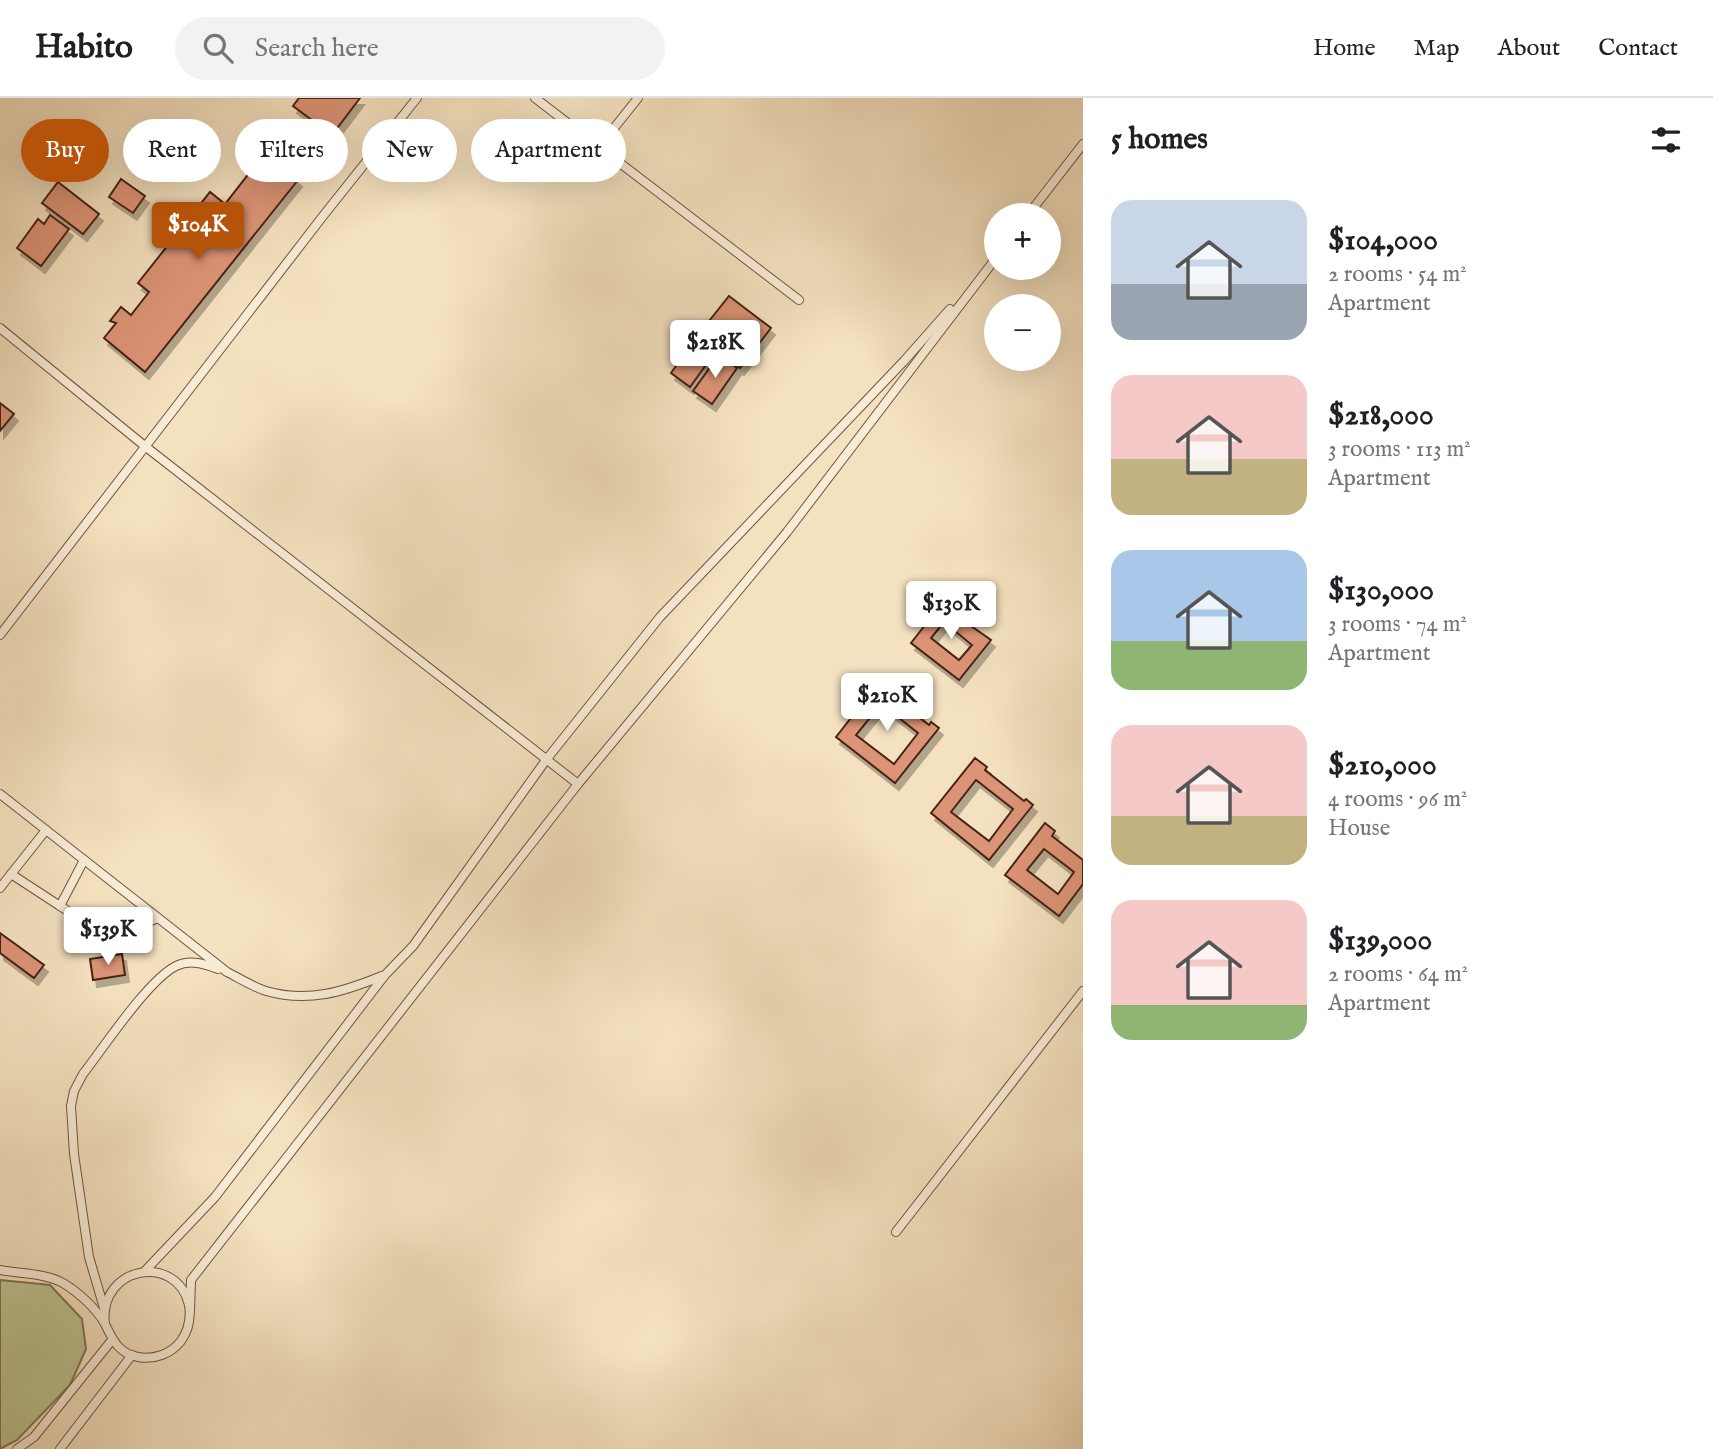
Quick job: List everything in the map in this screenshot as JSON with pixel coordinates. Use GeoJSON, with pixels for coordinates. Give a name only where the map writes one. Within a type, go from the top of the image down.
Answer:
{"type":"FeatureCollection","features":[{"type":"Feature","properties":{"kind":"lane"},"geometry":{"type":"LineString","coordinates":[[0,635],[417,98]]}},
{"type":"Feature","properties":{"kind":"lane"},"geometry":{"type":"LineString","coordinates":[[535,98],[562,119]]}},
{"type":"Feature","properties":{"kind":"lane"},"geometry":{"type":"LineString","coordinates":[[621,119],[638,98]]}},
{"type":"Feature","properties":{"kind":"lane"},"geometry":{"type":"LineString","coordinates":[[1037,203],[1083,144]]}},
{"type":"Feature","properties":{"kind":"lane"},"geometry":{"type":"LineString","coordinates":[[626,168],[799,300]]}},
{"type":"Feature","properties":{"kind":"lane"},"geometry":{"type":"LineString","coordinates":[[144,1272],[215,1197],[385,975],[412,946],[546,760],[660,617],[904,361],[984,271]]}},
{"type":"Feature","properties":{"kind":"lane"},"geometry":{"type":"LineString","coordinates":[[0,1270],[42,1276],[62,1283],[84,1298],[105,1324],[112,1340],[132,1355],[160,1356],[177,1346],[187,1330],[191,1280],[578,784],[787,532],[984,273]]}},
{"type":"Feature","properties":{"kind":"lane"},"geometry":{"type":"LineString","coordinates":[[0,328],[146,447],[578,784]]}},
{"type":"Feature","properties":{"kind":"lane"},"geometry":{"type":"LineString","coordinates":[[0,794],[227,972]]}},
{"type":"Feature","properties":{"kind":"lane"},"geometry":{"type":"LineString","coordinates":[[0,888],[46,830]]}},
{"type":"Feature","properties":{"kind":"lane"},"geometry":{"type":"LineString","coordinates":[[60,906],[84,860]]}},
{"type":"Feature","properties":{"kind":"lane"},"geometry":{"type":"LineString","coordinates":[[11,874],[102,932],[122,932],[158,918]]}},
{"type":"Feature","properties":{"kind":"lane"},"geometry":{"type":"LineString","coordinates":[[105,1324],[104,1308],[89,1258],[76,1167],[71,1107],[74,1091],[83,1074],[156,981],[177,965],[199,962],[264,990],[299,997],[324,996],[385,975]]}},
{"type":"Feature","properties":{"kind":"lane"},"geometry":{"type":"LineString","coordinates":[[896,1232],[1083,991]]}},
{"type":"Feature","properties":{"kind":"lane"},"geometry":{"type":"LineString","coordinates":[[104,1308],[118,1283],[130,1275],[144,1272],[163,1274],[171,1279],[184,1293],[190,1311]]}},
{"type":"Feature","properties":{"kind":"lane"},"geometry":{"type":"LineString","coordinates":[[17,1449],[34,1437],[112,1340]]}},
{"type":"Feature","properties":{"kind":"lane"},"geometry":{"type":"LineString","coordinates":[[60,1449],[132,1355]]}},
{"type":"Feature","properties":{"kind":"green space"},"geometry":{"type":"Polygon","coordinates":[[[0,1280],[50,1285],[82,1319],[86,1349],[70,1385],[17,1440],[0,1449],[0,1280]]]}},
{"type":"Feature","properties":{"kind":"building"},"geometry":{"type":"Polygon","coordinates":[[[299,98],[360,98],[344,119],[310,119],[293,106],[299,98]]]}},
{"type":"Feature","properties":{"kind":"building"},"geometry":{"type":"Polygon","coordinates":[[[121,179],[145,196],[133,213],[109,197],[121,179]]]}},
{"type":"Feature","properties":{"kind":"building"},"geometry":{"type":"Polygon","coordinates":[[[58,182],[99,214],[83,234],[42,203],[58,182]]]}},
{"type":"Feature","properties":{"kind":"building"},"geometry":{"type":"Polygon","coordinates":[[[242,182],[296,182],[145,372],[104,338],[116,323],[110,321],[121,307],[131,315],[149,292],[138,283],[210,192],[225,204],[242,182]]]}},
{"type":"Feature","properties":{"kind":"building"},"geometry":{"type":"Polygon","coordinates":[[[50,215],[69,229],[41,266],[17,248],[38,219],[44,224],[50,215]]]}},
{"type":"Feature","properties":{"kind":"building"},"geometry":{"type":"Polygon","coordinates":[[[729,296],[771,328],[740,368],[698,335],[729,296]]]}},
{"type":"Feature","properties":{"kind":"building"},"geometry":{"type":"Polygon","coordinates":[[[697,337],[716,351],[690,387],[671,373],[697,337]]]}},
{"type":"Feature","properties":{"kind":"building"},"geometry":{"type":"Polygon","coordinates":[[[719,355],[737,368],[712,404],[693,391],[719,355]]]}},
{"type":"Feature","properties":{"kind":"building"},"geometry":{"type":"Polygon","coordinates":[[[0,403],[14,414],[0,431],[0,403]]]}},
{"type":"Feature","properties":{"kind":"building"},"geometry":{"type":"Polygon","coordinates":[[[944,601],[956,611],[954,614],[991,640],[959,680],[911,643],[944,601]],[[944,622],[931,638],[959,660],[972,645],[944,622]]]}},
{"type":"Feature","properties":{"kind":"building"},"geometry":{"type":"Polygon","coordinates":[[[880,681],[892,691],[890,694],[929,725],[931,722],[939,728],[895,783],[836,737],[880,681]],[[881,704],[856,735],[894,764],[918,733],[881,704]]]}},
{"type":"Feature","properties":{"kind":"building"},"geometry":{"type":"Polygon","coordinates":[[[975,758],[987,767],[985,770],[1033,805],[989,860],[931,813],[975,758]],[[976,780],[951,812],[989,841],[1013,809],[976,780]]]}},
{"type":"Feature","properties":{"kind":"building"},"geometry":{"type":"Polygon","coordinates":[[[1045,823],[1055,831],[1052,836],[1083,860],[1083,884],[1059,916],[1005,875],[1045,823]],[[1044,849],[1027,870],[1058,894],[1074,872],[1044,849]]]}},
{"type":"Feature","properties":{"kind":"building"},"geometry":{"type":"Polygon","coordinates":[[[80,910],[99,923],[88,938],[70,924],[80,910]]]}},
{"type":"Feature","properties":{"kind":"building"},"geometry":{"type":"Polygon","coordinates":[[[0,933],[44,965],[34,978],[0,953],[0,933]]]}},
{"type":"Feature","properties":{"kind":"building"},"geometry":{"type":"Polygon","coordinates":[[[122,954],[125,975],[93,980],[90,959],[122,954]]]}}]}
